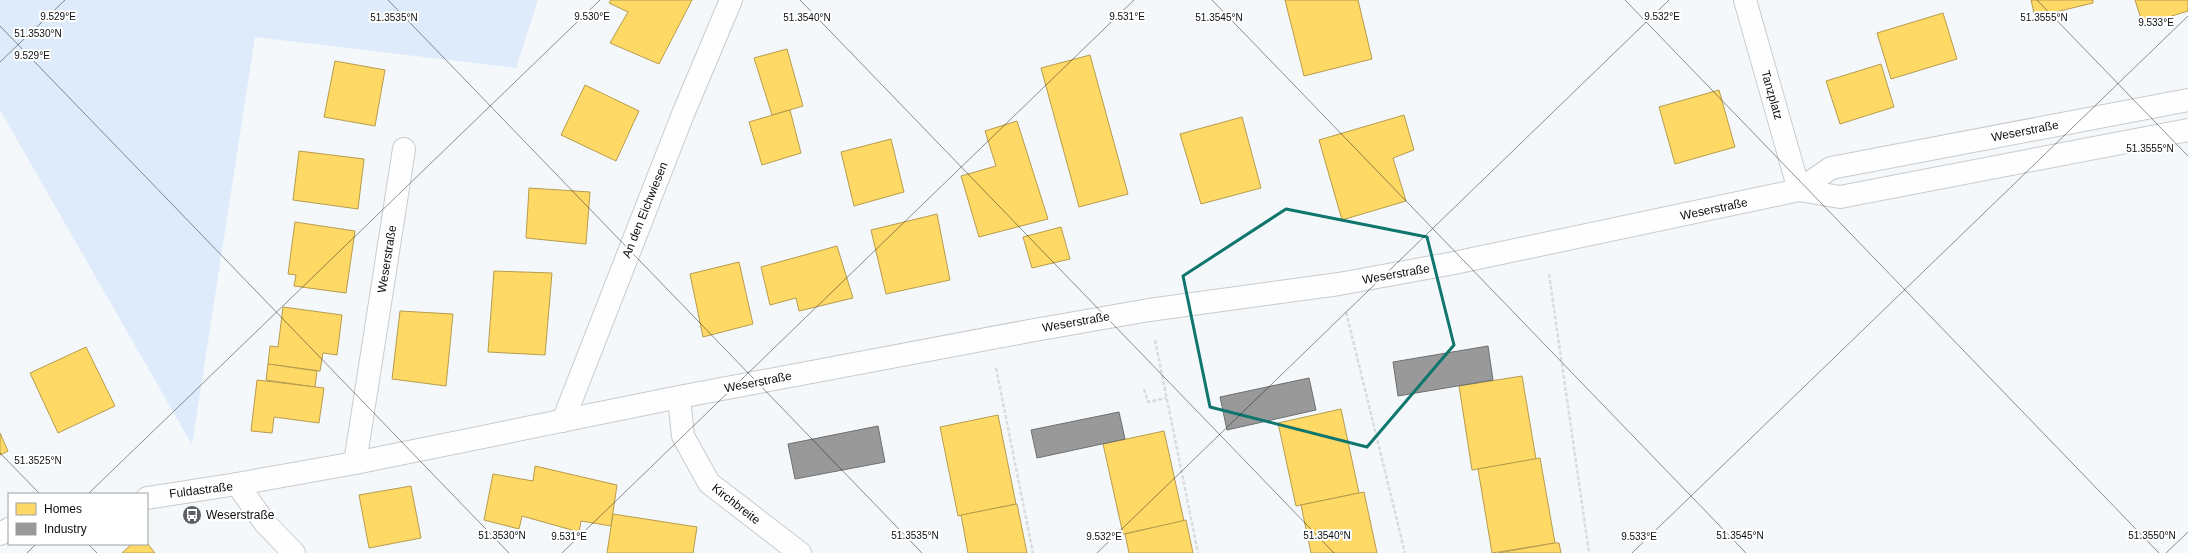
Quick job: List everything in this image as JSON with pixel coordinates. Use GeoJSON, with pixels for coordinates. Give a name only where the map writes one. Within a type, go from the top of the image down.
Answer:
{"type":"FeatureCollection","features":[{"type":"Feature","properties":{"kind":"street","name":"An den Eichwiesen"},"geometry":{"type":"LineString","coordinates":[[563,420],[682,114],[731,0]]}},
{"type":"Feature","properties":{"kind":"street","name":"Tanzplatz"},"geometry":{"type":"LineString","coordinates":[[1744,0],[1799,190]]}},
{"type":"Feature","properties":{"kind":"street","name":"Weserstraße"},"geometry":{"type":"LineString","coordinates":[[1799,190],[1831,168],[2188,100]]}},
{"type":"Feature","properties":{"kind":"street","name":"Weserstraße"},"geometry":{"type":"LineString","coordinates":[[238,484],[355,464],[563,420],[990,338],[1149,310],[1340,284],[1545,245],[1799,190],[1840,197],[2188,130]]}},
{"type":"Feature","properties":{"kind":"street","name":"Weserstraße"},"geometry":{"type":"LineString","coordinates":[[355,464],[404,149]]}},
{"type":"Feature","properties":{"kind":"street","name":"Kirchbreite"},"geometry":{"type":"LineString","coordinates":[[679,397],[683,436],[709,483],[800,553]]}},
{"type":"Feature","properties":{"kind":"street","name":"Fuldastraße"},"geometry":{"type":"LineString","coordinates":[[148,498],[238,484],[265,523],[294,553]]}},
{"type":"Feature","properties":{"kind":"path"},"geometry":{"type":"LineString","coordinates":[[1545,245],[1589,553]]}},
{"type":"Feature","properties":{"kind":"path"},"geometry":{"type":"LineString","coordinates":[[1340,284],[1405,553]]}},
{"type":"Feature","properties":{"kind":"path"},"geometry":{"type":"LineString","coordinates":[[1149,310],[1198,553]]}},
{"type":"Feature","properties":{"kind":"path"},"geometry":{"type":"LineString","coordinates":[[990,338],[1033,553]]}},
{"type":"Feature","properties":{"kind":"path"},"geometry":{"type":"LineString","coordinates":[[1144,389],[1148,402],[1166,398]]}},
{"type":"Feature","properties":{"kind":"highlighted area"},"geometry":{"type":"Polygon","coordinates":[[[1286,209],[1427,237],[1454,345],[1367,447],[1210,407],[1183,276],[1286,209]]]}},
{"type":"Feature","properties":{"kind":"shaded area"},"geometry":{"type":"Polygon","coordinates":[[[0,0],[538,0],[516,68],[255,37],[192,445],[0,110],[0,0]]]}},
{"type":"Feature","properties":{"kind":"building: Homes"},"geometry":{"type":"Polygon","coordinates":[[[611,0],[692,0],[659,64],[610,43],[628,12],[609,3],[611,0]]]}},
{"type":"Feature","properties":{"kind":"building: Homes"},"geometry":{"type":"Polygon","coordinates":[[[1285,0],[1358,0],[1372,59],[1304,76],[1285,0]]]}},
{"type":"Feature","properties":{"kind":"building: Homes"},"geometry":{"type":"Polygon","coordinates":[[[2031,0],[2093,0],[2093,3],[2035,17],[2031,0]]]}},
{"type":"Feature","properties":{"kind":"building: Homes"},"geometry":{"type":"Polygon","coordinates":[[[2135,0],[2188,0],[2188,11],[2143,25],[2135,0]]]}},
{"type":"Feature","properties":{"kind":"building: Homes"},"geometry":{"type":"Polygon","coordinates":[[[1943,13],[1957,59],[1891,79],[1877,33],[1943,13]]]}},
{"type":"Feature","properties":{"kind":"building: Homes"},"geometry":{"type":"Polygon","coordinates":[[[787,49],[803,106],[772,115],[754,58],[787,49]]]}},
{"type":"Feature","properties":{"kind":"building: Homes"},"geometry":{"type":"Polygon","coordinates":[[[1090,55],[1128,194],[1079,207],[1041,68],[1090,55]]]}},
{"type":"Feature","properties":{"kind":"building: Homes"},"geometry":{"type":"Polygon","coordinates":[[[335,61],[385,70],[375,126],[324,117],[335,61]]]}},
{"type":"Feature","properties":{"kind":"building: Homes"},"geometry":{"type":"Polygon","coordinates":[[[1881,64],[1894,107],[1840,124],[1826,81],[1881,64]]]}},
{"type":"Feature","properties":{"kind":"building: Homes"},"geometry":{"type":"Polygon","coordinates":[[[585,85],[639,111],[616,161],[561,135],[585,85]]]}},
{"type":"Feature","properties":{"kind":"building: Homes"},"geometry":{"type":"Polygon","coordinates":[[[1719,90],[1735,147],[1675,164],[1659,107],[1719,90]]]}},
{"type":"Feature","properties":{"kind":"building: Homes"},"geometry":{"type":"Polygon","coordinates":[[[790,110],[801,153],[762,165],[749,122],[790,110]]]}},
{"type":"Feature","properties":{"kind":"building: Homes"},"geometry":{"type":"Polygon","coordinates":[[[1404,115],[1414,150],[1393,158],[1406,201],[1342,220],[1319,140],[1404,115]]]}},
{"type":"Feature","properties":{"kind":"building: Homes"},"geometry":{"type":"Polygon","coordinates":[[[1242,117],[1261,188],[1201,204],[1180,134],[1242,117]]]}},
{"type":"Feature","properties":{"kind":"building: Homes"},"geometry":{"type":"Polygon","coordinates":[[[1017,121],[1048,219],[979,237],[961,176],[996,166],[985,131],[1017,121]]]}},
{"type":"Feature","properties":{"kind":"building: Homes"},"geometry":{"type":"Polygon","coordinates":[[[891,139],[904,192],[854,206],[841,152],[891,139]]]}},
{"type":"Feature","properties":{"kind":"building: Homes"},"geometry":{"type":"Polygon","coordinates":[[[299,151],[364,159],[358,209],[293,200],[299,151]]]}},
{"type":"Feature","properties":{"kind":"building: Homes"},"geometry":{"type":"Polygon","coordinates":[[[529,188],[590,192],[586,244],[526,238],[529,188]]]}},
{"type":"Feature","properties":{"kind":"building: Homes"},"geometry":{"type":"Polygon","coordinates":[[[937,214],[950,280],[886,294],[871,230],[937,214]]]}},
{"type":"Feature","properties":{"kind":"building: Homes"},"geometry":{"type":"Polygon","coordinates":[[[295,222],[355,231],[346,293],[294,286],[296,275],[288,274],[295,222]]]}},
{"type":"Feature","properties":{"kind":"building: Homes"},"geometry":{"type":"Polygon","coordinates":[[[1061,227],[1070,259],[1032,268],[1023,237],[1061,227]]]}},
{"type":"Feature","properties":{"kind":"building: Homes"},"geometry":{"type":"Polygon","coordinates":[[[837,246],[853,298],[799,311],[796,298],[770,305],[761,267],[837,246]]]}},
{"type":"Feature","properties":{"kind":"building: Homes"},"geometry":{"type":"Polygon","coordinates":[[[739,262],[753,324],[703,337],[690,274],[739,262]]]}},
{"type":"Feature","properties":{"kind":"building: Homes"},"geometry":{"type":"Polygon","coordinates":[[[494,271],[552,273],[545,355],[488,352],[494,271]]]}},
{"type":"Feature","properties":{"kind":"building: Homes"},"geometry":{"type":"Polygon","coordinates":[[[283,307],[342,315],[337,355],[323,353],[320,371],[268,364],[270,346],[278,347],[283,307]]]}},
{"type":"Feature","properties":{"kind":"building: Homes"},"geometry":{"type":"Polygon","coordinates":[[[400,311],[453,314],[446,386],[392,379],[400,311]]]}},
{"type":"Feature","properties":{"kind":"building: Homes"},"geometry":{"type":"Polygon","coordinates":[[[86,347],[115,406],[58,433],[30,373],[86,347]]]}},
{"type":"Feature","properties":{"kind":"building: Homes"},"geometry":{"type":"Polygon","coordinates":[[[268,364],[317,371],[315,387],[266,380],[268,364]]]}},
{"type":"Feature","properties":{"kind":"building: Homes"},"geometry":{"type":"Polygon","coordinates":[[[1522,376],[1536,459],[1472,470],[1459,386],[1522,376]]]}},
{"type":"Feature","properties":{"kind":"building: Homes"},"geometry":{"type":"Polygon","coordinates":[[[257,380],[324,388],[319,423],[274,417],[272,433],[251,431],[257,380]]]}},
{"type":"Feature","properties":{"kind":"building: Homes"},"geometry":{"type":"Polygon","coordinates":[[[1341,409],[1359,493],[1296,506],[1278,423],[1341,409]]]}},
{"type":"Feature","properties":{"kind":"building: Homes"},"geometry":{"type":"Polygon","coordinates":[[[998,415],[1016,504],[958,516],[940,427],[998,415]]]}},
{"type":"Feature","properties":{"kind":"building: Homes"},"geometry":{"type":"Polygon","coordinates":[[[1164,431],[1184,521],[1123,534],[1103,444],[1164,431]]]}},
{"type":"Feature","properties":{"kind":"building: Homes"},"geometry":{"type":"Polygon","coordinates":[[[0,433],[8,451],[0,455],[0,433]]]}},
{"type":"Feature","properties":{"kind":"building: Homes"},"geometry":{"type":"Polygon","coordinates":[[[1540,458],[1555,543],[1492,553],[1478,469],[1540,458]]]}},
{"type":"Feature","properties":{"kind":"building: Homes"},"geometry":{"type":"Polygon","coordinates":[[[535,466],[617,485],[611,526],[581,521],[579,532],[522,516],[519,529],[484,520],[493,474],[533,481],[535,466]]]}},
{"type":"Feature","properties":{"kind":"building: Homes"},"geometry":{"type":"Polygon","coordinates":[[[411,486],[421,538],[369,548],[359,495],[411,486]]]}},
{"type":"Feature","properties":{"kind":"building: Homes"},"geometry":{"type":"Polygon","coordinates":[[[1364,492],[1377,553],[1311,553],[1301,505],[1364,492]]]}},
{"type":"Feature","properties":{"kind":"building: Homes"},"geometry":{"type":"Polygon","coordinates":[[[1017,504],[1027,553],[968,553],[961,515],[1017,504]]]}},
{"type":"Feature","properties":{"kind":"building: Homes"},"geometry":{"type":"Polygon","coordinates":[[[613,514],[697,527],[693,553],[607,553],[613,514]]]}},
{"type":"Feature","properties":{"kind":"building: Homes"},"geometry":{"type":"Polygon","coordinates":[[[1186,520],[1193,553],[1129,553],[1125,534],[1186,520]]]}},
{"type":"Feature","properties":{"kind":"building: Homes"},"geometry":{"type":"Polygon","coordinates":[[[1559,543],[1561,553],[1498,553],[1559,543]]]}},
{"type":"Feature","properties":{"kind":"building: Homes"},"geometry":{"type":"Polygon","coordinates":[[[148,544],[155,553],[122,553],[131,545],[148,544]]]}},
{"type":"Feature","properties":{"kind":"building: Industry"},"geometry":{"type":"Polygon","coordinates":[[[1488,346],[1493,380],[1398,396],[1393,362],[1488,346]]]}},
{"type":"Feature","properties":{"kind":"building: Industry"},"geometry":{"type":"Polygon","coordinates":[[[1309,378],[1316,410],[1227,430],[1220,397],[1309,378]]]}},
{"type":"Feature","properties":{"kind":"building: Industry"},"geometry":{"type":"Polygon","coordinates":[[[1119,412],[1125,439],[1037,458],[1031,430],[1119,412]]]}},
{"type":"Feature","properties":{"kind":"building: Industry"},"geometry":{"type":"Polygon","coordinates":[[[878,426],[885,462],[795,479],[788,444],[878,426]]]}},
{"type":"Feature","properties":{"kind":"place","name":"Weserstraße"},"geometry":{"type":"Point","coordinates":[192,515]}}]}
